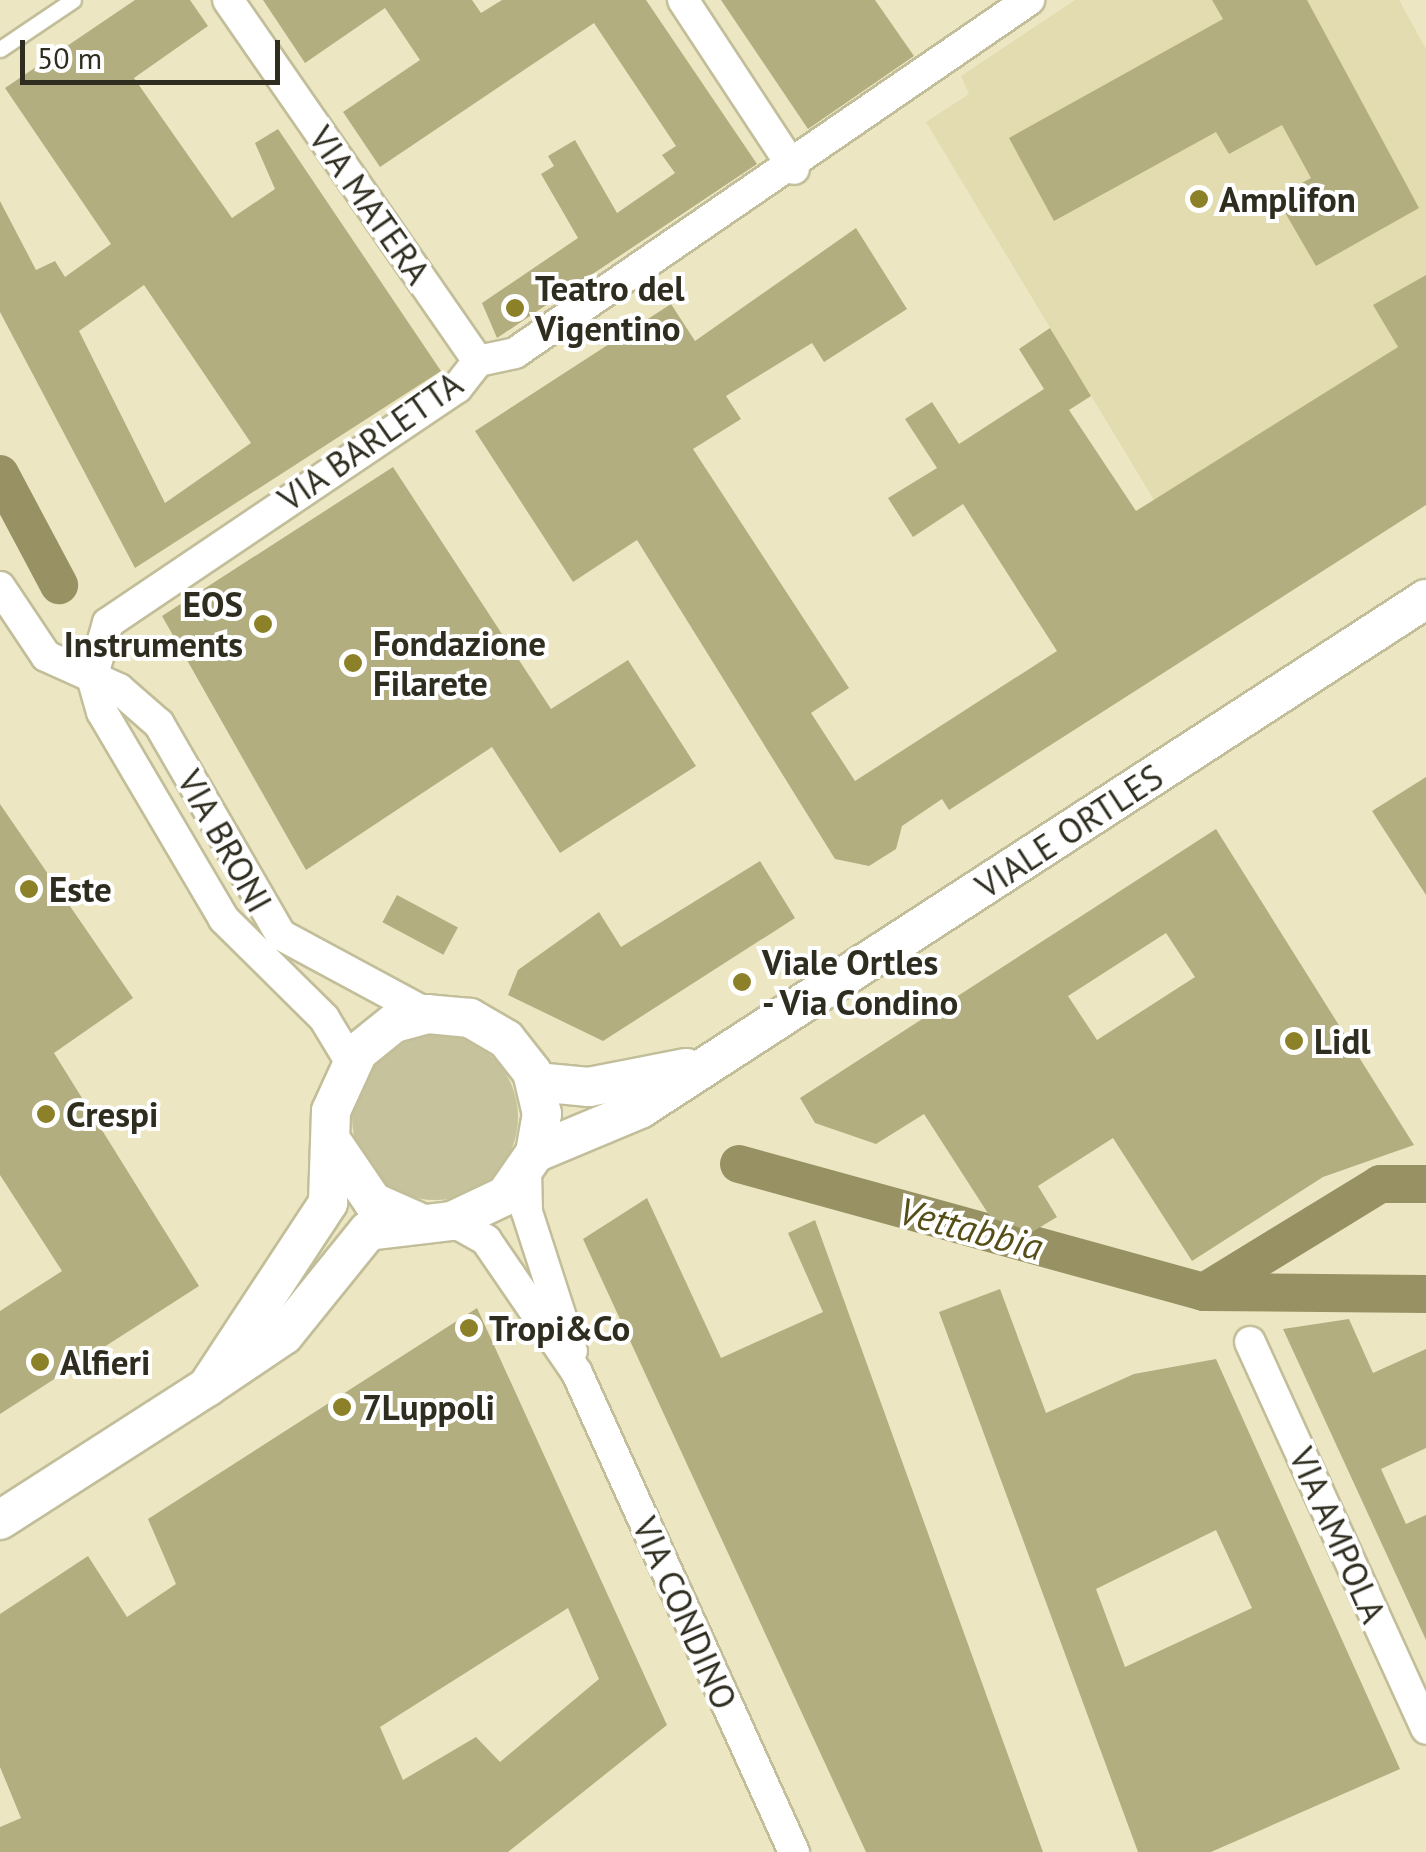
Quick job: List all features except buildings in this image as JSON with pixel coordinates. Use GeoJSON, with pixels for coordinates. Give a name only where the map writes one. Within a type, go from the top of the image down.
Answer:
{"type":"FeatureCollection","features":[{"type":"Feature","properties":{"kind":"street","name":"VIA MATERA"},"geometry":{"type":"LineString","coordinates":[[228,0],[478,361]]}},
{"type":"Feature","properties":{"kind":"street"},"geometry":{"type":"LineString","coordinates":[[683,0],[794,169]]}},
{"type":"Feature","properties":{"kind":"street","name":"VIA BARLETTA"},"geometry":{"type":"LineString","coordinates":[[92,678],[102,633],[124,606],[456,388],[478,361],[515,353],[794,169],[1030,0]]}},
{"type":"Feature","properties":{"kind":"street","name":"VIA BRONI"},"geometry":{"type":"LineString","coordinates":[[0,587],[46,656],[92,678],[159,724],[281,935],[428,1014]]}},
{"type":"Feature","properties":{"kind":"street","name":"VIALE ORTLES"},"geometry":{"type":"LineString","coordinates":[[0,1520],[284,1335],[368,1231],[435,1221],[494,1203],[531,1162],[640,1109],[1426,599]]}},
{"type":"Feature","properties":{"kind":"street","name":"VIA BRONI"},"geometry":{"type":"LineString","coordinates":[[92,678],[102,712],[224,919],[324,1018],[350,1061]]}},
{"type":"Feature","properties":{"kind":"street"},"geometry":{"type":"LineString","coordinates":[[428,1014],[496,1031],[536,1082],[531,1162]]}},
{"type":"Feature","properties":{"kind":"street","name":"VIALE ORTLES"},"geometry":{"type":"LineString","coordinates":[[207,1387],[328,1203],[335,1146],[331,1111],[350,1061],[384,1029],[428,1014]]}},
{"type":"Feature","properties":{"kind":"street","name":"VIALE ORTLES"},"geometry":{"type":"LineString","coordinates":[[536,1082],[588,1087],[710,1062]]}},
{"type":"Feature","properties":{"kind":"street"},"geometry":{"type":"LineString","coordinates":[[335,1146],[372,1202],[435,1221]]}},
{"type":"Feature","properties":{"kind":"street","name":"VIA CONDINO"},"geometry":{"type":"LineString","coordinates":[[531,1162],[528,1212],[577,1373],[794,1852]]}},
{"type":"Feature","properties":{"kind":"street","name":"VIA CONDINO"},"geometry":{"type":"LineString","coordinates":[[435,1221],[486,1240],[577,1373]]}},
{"type":"Feature","properties":{"kind":"street","name":"VIA AMPOLA"},"geometry":{"type":"LineString","coordinates":[[1250,1342],[1426,1729]]}},
{"type":"Feature","properties":{"kind":"lane"},"geometry":{"type":"LineString","coordinates":[[0,50],[73,0]]}},
{"type":"Feature","properties":{"kind":"shaded area","name":"Amplifon"},"geometry":{"type":"Polygon","coordinates":[[[1075,0],[1399,0],[1426,49],[1426,275],[1373,305],[1398,347],[1154,500],[926,122],[969,94],[961,76],[1075,0]]]}},
{"type":"Feature","properties":{"kind":"shaded area"},"geometry":{"type":"Polygon","coordinates":[[[435,1034],[467,1040],[494,1058],[512,1085],[518,1117],[512,1149],[494,1176],[467,1194],[435,1200],[403,1194],[376,1176],[358,1149],[352,1117],[358,1085],[376,1058],[403,1040],[435,1034]]]}},
{"type":"Feature","properties":{"kind":"waterway","name":"Vettabbia"},"geometry":{"type":"LineString","coordinates":[[0,474],[59,585]]}},
{"type":"Feature","properties":{"kind":"waterway","name":"Vettabbia"},"geometry":{"type":"LineString","coordinates":[[739,1164],[1204,1292],[1380,1184],[1426,1184]]}},
{"type":"Feature","properties":{"kind":"waterway","name":"Vettabbia"},"geometry":{"type":"LineString","coordinates":[[1204,1292],[1426,1294]]}},
{"type":"Feature","properties":{"kind":"place","name":"Amplifon"},"geometry":{"type":"Point","coordinates":[1199,199]}},
{"type":"Feature","properties":{"kind":"place","name":"Teatro del Vigentino"},"geometry":{"type":"Point","coordinates":[515,308]}},
{"type":"Feature","properties":{"kind":"place","name":"EOS Instruments"},"geometry":{"type":"Point","coordinates":[263,624]}},
{"type":"Feature","properties":{"kind":"place","name":"Fondazione Filarete"},"geometry":{"type":"Point","coordinates":[353,663]}},
{"type":"Feature","properties":{"kind":"place","name":"Este"},"geometry":{"type":"Point","coordinates":[29,889]}},
{"type":"Feature","properties":{"kind":"place","name":"Viale Ortles - Via Condino"},"geometry":{"type":"Point","coordinates":[742,982]}},
{"type":"Feature","properties":{"kind":"place","name":"Lidl"},"geometry":{"type":"Point","coordinates":[1294,1041]}},
{"type":"Feature","properties":{"kind":"place","name":"Crespi"},"geometry":{"type":"Point","coordinates":[46,1114]}},
{"type":"Feature","properties":{"kind":"place","name":"Tropi&Co"},"geometry":{"type":"Point","coordinates":[469,1328]}},
{"type":"Feature","properties":{"kind":"place","name":"Alfieri"},"geometry":{"type":"Point","coordinates":[40,1362]}},
{"type":"Feature","properties":{"kind":"place","name":"7Luppoli"},"geometry":{"type":"Point","coordinates":[342,1407]}}]}
